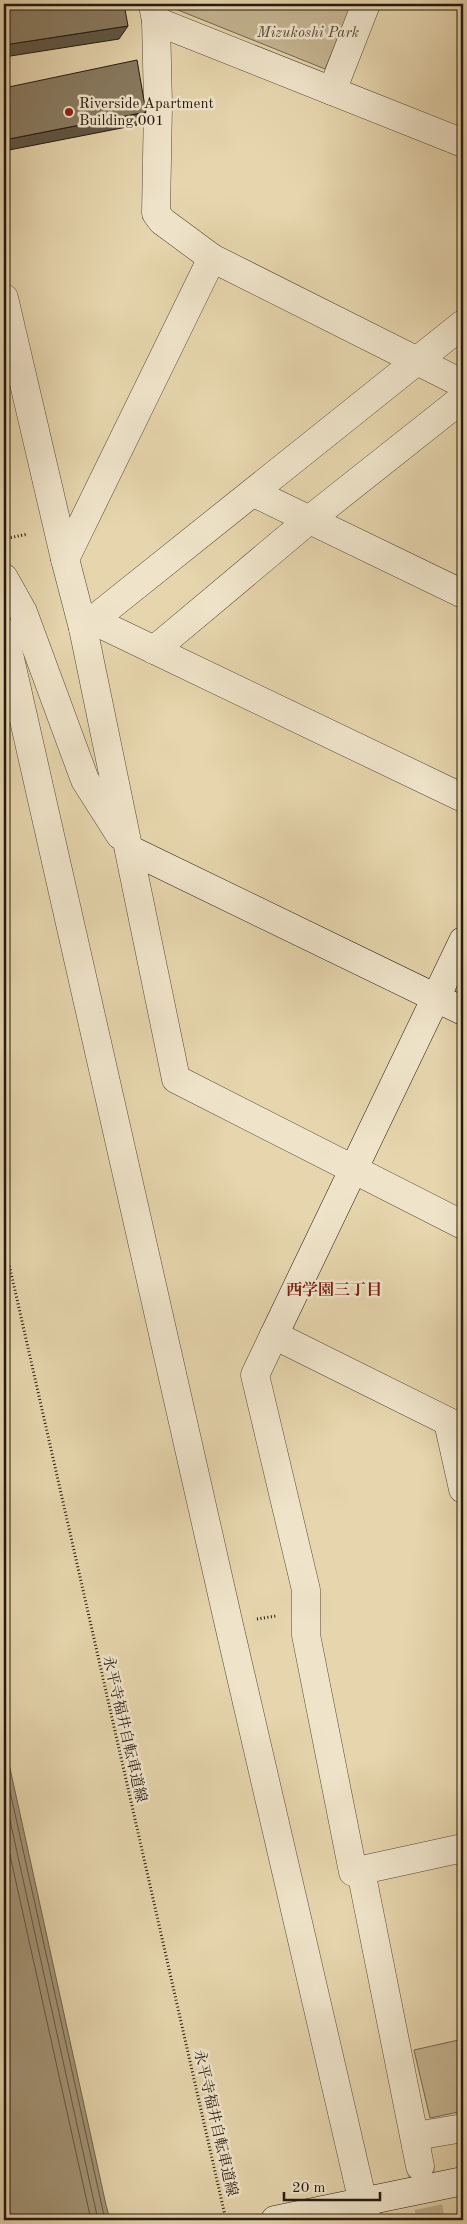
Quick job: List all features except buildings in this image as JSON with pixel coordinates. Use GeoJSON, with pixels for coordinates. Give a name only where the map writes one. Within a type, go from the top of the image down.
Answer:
{"type":"FeatureCollection","features":[{"type":"Feature","properties":{"kind":"street"},"geometry":{"type":"LineString","coordinates":[[332,91],[366,4]]}},
{"type":"Feature","properties":{"kind":"street"},"geometry":{"type":"LineString","coordinates":[[463,143],[332,91],[154,12],[158,104],[156,213],[162,221],[212,258],[463,384]]}},
{"type":"Feature","properties":{"kind":"street"},"geometry":{"type":"LineString","coordinates":[[65,559],[212,258]]}},
{"type":"Feature","properties":{"kind":"street"},"geometry":{"type":"LineString","coordinates":[[4,298],[65,559],[89,625],[129,849],[176,1078],[463,1225]]}},
{"type":"Feature","properties":{"kind":"street"},"geometry":{"type":"LineString","coordinates":[[89,625],[463,324]]}},
{"type":"Feature","properties":{"kind":"street"},"geometry":{"type":"LineString","coordinates":[[154,650],[309,520],[463,398]]}},
{"type":"Feature","properties":{"kind":"street"},"geometry":{"type":"LineString","coordinates":[[254,493],[463,594]]}},
{"type":"Feature","properties":{"kind":"street"},"geometry":{"type":"LineString","coordinates":[[4,578],[23,612],[85,780],[129,849],[463,1011]]}},
{"type":"Feature","properties":{"kind":"street"},"geometry":{"type":"LineString","coordinates":[[89,625],[154,650],[463,798]]}},
{"type":"Feature","properties":{"kind":"street"},"geometry":{"type":"LineString","coordinates":[[4,632],[360,2209]]}},
{"type":"Feature","properties":{"kind":"street"},"geometry":{"type":"LineString","coordinates":[[463,941],[352,1169],[255,1375],[306,1590],[306,1635],[353,1872],[463,1848]]}},
{"type":"Feature","properties":{"kind":"street"},"geometry":{"type":"LineString","coordinates":[[274,1334],[456,1425],[463,1488]]}},
{"type":"Feature","properties":{"kind":"street"},"geometry":{"type":"LineString","coordinates":[[360,1871],[416,2136],[420,2166]]}},
{"type":"Feature","properties":{"kind":"street"},"geometry":{"type":"LineString","coordinates":[[416,2136],[463,2128]]}},
{"type":"Feature","properties":{"kind":"street"},"geometry":{"type":"LineString","coordinates":[[275,2220],[360,2209],[463,2181]]}},
{"type":"Feature","properties":{"kind":"path","name":"永平寺福井自転車道線"},"geometry":{"type":"LineString","coordinates":[[4,1242],[226,2220]]}},
{"type":"Feature","properties":{"kind":"path"},"geometry":{"type":"LineString","coordinates":[[229,1625],[306,1610]]}},
{"type":"Feature","properties":{"kind":"green space","name":"Mizukoshi Park"},"geometry":{"type":"Polygon","coordinates":[[[172,4],[352,4],[325,69],[173,8],[172,4]]]}},
{"type":"Feature","properties":{"kind":"green space"},"geometry":{"type":"Polygon","coordinates":[[[463,2039],[463,2111],[430,2118],[414,2050],[463,2039]]]}},
{"type":"Feature","properties":{"kind":"water"},"geometry":{"type":"Polygon","coordinates":[[[4,1741],[106,2205],[110,2220],[4,2220],[4,1741]]]}},
{"type":"Feature","properties":{"kind":"tunnel"},"geometry":{"type":"LineString","coordinates":[[420,2166],[431,2220]]}},
{"type":"Feature","properties":{"kind":"place","name":"Riverside Apartment Building 001"},"geometry":{"type":"Point","coordinates":[69,112]}},
{"type":"Feature","properties":{"kind":"district","name":"西学園三丁目"},"geometry":{"type":"Point","coordinates":[334,1289]}}]}
